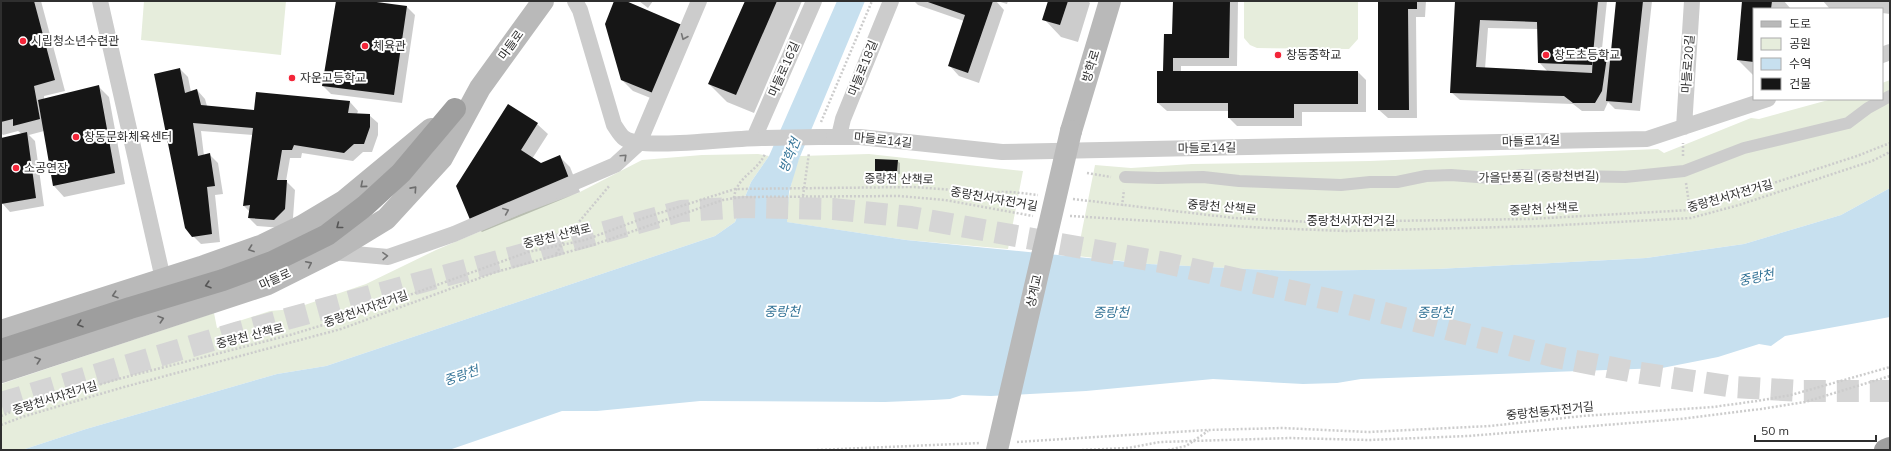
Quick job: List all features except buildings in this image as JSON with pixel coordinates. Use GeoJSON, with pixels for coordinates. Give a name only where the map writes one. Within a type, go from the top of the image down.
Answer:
{"type":"FeatureCollection","features":[{"type":"Feature","properties":{"kind":"highway"},"geometry":{"type":"LineString","coordinates":[[1,350],[130,308],[223,280],[272,262],[327,235],[364,206],[401,173],[454,109]]}},
{"type":"Feature","properties":{"kind":"highway"},"geometry":{"type":"LineString","coordinates":[[1885,450],[1890,448]]}},
{"type":"Feature","properties":{"kind":"main road","name":"마들로"},"geometry":{"type":"LineString","coordinates":[[1,372],[268,284],[332,252],[386,219],[442,158],[480,88],[542,1]]}},
{"type":"Feature","properties":{"kind":"main road","name":"방학로"},"geometry":{"type":"LineString","coordinates":[[1071,131],[1110,1]]}},
{"type":"Feature","properties":{"kind":"main road","name":"마들로"},"geometry":{"type":"LineString","coordinates":[[1,331],[263,245],[302,226],[344,201],[480,88]]}},
{"type":"Feature","properties":{"kind":"main road","name":"상계교"},"geometry":{"type":"LineString","coordinates":[[997,450],[1071,131]]}},
{"type":"Feature","properties":{"kind":"street"},"geometry":{"type":"LineString","coordinates":[[100,1],[163,279]]}},
{"type":"Feature","properties":{"kind":"street","name":"마들로14길"},"geometry":{"type":"LineString","coordinates":[[575,1],[580,10],[614,125],[624,138],[640,143],[839,136],[1002,152],[1647,139],[1765,100]]}},
{"type":"Feature","properties":{"kind":"street"},"geometry":{"type":"LineString","coordinates":[[332,252],[388,256],[454,234],[615,165],[640,143],[699,1]]}},
{"type":"Feature","properties":{"kind":"street","name":"마들로16길"},"geometry":{"type":"LineString","coordinates":[[759,138],[814,1]]}},
{"type":"Feature","properties":{"kind":"street","name":"마들로18길"},"geometry":{"type":"LineString","coordinates":[[839,136],[843,119],[891,1]]}},
{"type":"Feature","properties":{"kind":"street","name":"마들로20길"},"geometry":{"type":"LineString","coordinates":[[1684,127],[1692,1]]}},
{"type":"Feature","properties":{"kind":"street","name":"가을단풍길 (중랑천변길)"},"geometry":{"type":"LineString","coordinates":[[1119,177],[1203,177],[1239,181],[1304,182],[1341,185],[1370,182],[1397,182],[1426,176],[1451,175],[1503,179],[1520,175],[1625,177],[1685,174],[1744,148],[1848,123],[1868,108],[1883,100]]}},
{"type":"Feature","properties":{"kind":"path"},"geometry":{"type":"LineString","coordinates":[[1684,127],[1685,174],[1690,210]]}},
{"type":"Feature","properties":{"kind":"path","name":"중랑천 산책로"},"geometry":{"type":"LineString","coordinates":[[1072,199],[1234,218],[1310,222],[1530,219],[1690,210],[1857,156],[1890,143]]}},
{"type":"Feature","properties":{"kind":"path","name":"중랑천서자전거길"},"geometry":{"type":"LineString","coordinates":[[1063,216],[1346,231],[1544,226],[1691,218],[1754,200],[1872,161],[1890,152]]}},
{"type":"Feature","properties":{"kind":"path"},"geometry":{"type":"LineString","coordinates":[[1087,173],[1119,177]]}},
{"type":"Feature","properties":{"kind":"path"},"geometry":{"type":"LineString","coordinates":[[556,254],[568,235],[611,184]]}},
{"type":"Feature","properties":{"kind":"path","name":"중랑천 산책로"},"geometry":{"type":"LineString","coordinates":[[1,416],[23,407],[122,378],[325,325],[528,252],[585,240],[706,197],[745,188],[914,187],[980,192],[1007,192],[1044,196]]}},
{"type":"Feature","properties":{"kind":"path","name":"중랑천서자전거길"},"geometry":{"type":"LineString","coordinates":[[1,425],[22,417],[124,387],[341,329],[496,272],[556,254],[593,245],[713,202],[741,197],[892,196],[926,198],[1035,216]]}},
{"type":"Feature","properties":{"kind":"path","name":"중랑천동자전거길"},"geometry":{"type":"LineString","coordinates":[[1193,441],[1208,430],[1282,428],[1368,432],[1467,427],[1713,406],[1791,395],[1890,367]]}},
{"type":"Feature","properties":{"kind":"path"},"geometry":{"type":"LineString","coordinates":[[1082,450],[1128,448],[1160,442],[1290,438],[1363,441],[1460,437],[1672,420],[1804,402],[1890,376]]}},
{"type":"Feature","properties":{"kind":"path"},"geometry":{"type":"LineString","coordinates":[[1168,450],[1186,446],[1193,441]]}},
{"type":"Feature","properties":{"kind":"green space"},"geometry":{"type":"Polygon","coordinates":[[[144,1],[286,1],[281,55],[141,40],[144,1]]]}},
{"type":"Feature","properties":{"kind":"green space"},"geometry":{"type":"Polygon","coordinates":[[[1244,1],[1358,1],[1358,39],[1349,49],[1257,48],[1250,45],[1244,38],[1244,1]]]}},
{"type":"Feature","properties":{"kind":"green space"},"geometry":{"type":"Polygon","coordinates":[[[1890,80],[1890,188],[1841,215],[1744,244],[1646,258],[1437,269],[1289,271],[1149,264],[1077,256],[1095,165],[1131,168],[1192,164],[1370,161],[1658,149],[1664,153],[1751,118],[1759,119],[1828,100],[1883,100],[1883,83],[1890,80]]]}},
{"type":"Feature","properties":{"kind":"green space"},"geometry":{"type":"Polygon","coordinates":[[[758,154],[769,156],[751,182],[735,222],[715,236],[326,366],[277,374],[86,429],[22,450],[1,450],[1,384],[214,313],[217,328],[270,311],[293,309],[366,284],[436,250],[521,214],[578,193],[642,160],[702,155],[758,154]]]}},
{"type":"Feature","properties":{"kind":"green space"},"geometry":{"type":"Polygon","coordinates":[[[869,154],[1023,171],[1008,249],[906,240],[786,222],[790,188],[800,156],[869,154]]]}},
{"type":"Feature","properties":{"kind":"water","name":"중랑천"},"geometry":{"type":"Polygon","coordinates":[[[837,1],[865,1],[799,159],[789,192],[787,222],[906,240],[1149,264],[1289,271],[1437,269],[1646,258],[1744,244],[1841,215],[1890,188],[1890,317],[1785,336],[1771,346],[1759,344],[1718,357],[1662,368],[1361,379],[1337,383],[1303,384],[1213,379],[1086,391],[991,396],[962,395],[950,399],[885,402],[700,401],[597,411],[562,411],[449,450],[22,450],[86,429],[277,374],[326,366],[715,236],[735,222],[751,182],[769,156],[837,1]]]}},
{"type":"Feature","properties":{"kind":"tunnel"},"geometry":{"type":"LineString","coordinates":[[1,403],[239,332],[681,211],[745,207],[833,209],[911,217],[1166,263],[1349,304],[1556,357],[1634,372],[1734,387],[1801,391],[1890,391]]}},
{"type":"Feature","properties":{"kind":"place","name":"시립청소년수련관"},"geometry":{"type":"Point","coordinates":[23,41]}},
{"type":"Feature","properties":{"kind":"place","name":"체육관"},"geometry":{"type":"Point","coordinates":[365,46]}},
{"type":"Feature","properties":{"kind":"place","name":"창동중학교"},"geometry":{"type":"Point","coordinates":[1278,55]}},
{"type":"Feature","properties":{"kind":"place","name":"창도초등학교"},"geometry":{"type":"Point","coordinates":[1546,55]}},
{"type":"Feature","properties":{"kind":"place","name":"자운고등학교"},"geometry":{"type":"Point","coordinates":[292,78]}},
{"type":"Feature","properties":{"kind":"place","name":"창동문화체육센터"},"geometry":{"type":"Point","coordinates":[76,137]}},
{"type":"Feature","properties":{"kind":"place","name":"소공연장"},"geometry":{"type":"Point","coordinates":[16,168]}},
{"type":"Feature","properties":{"kind":"water label","name":"방학천"},"geometry":{"type":"Point","coordinates":[789,155]}}]}
